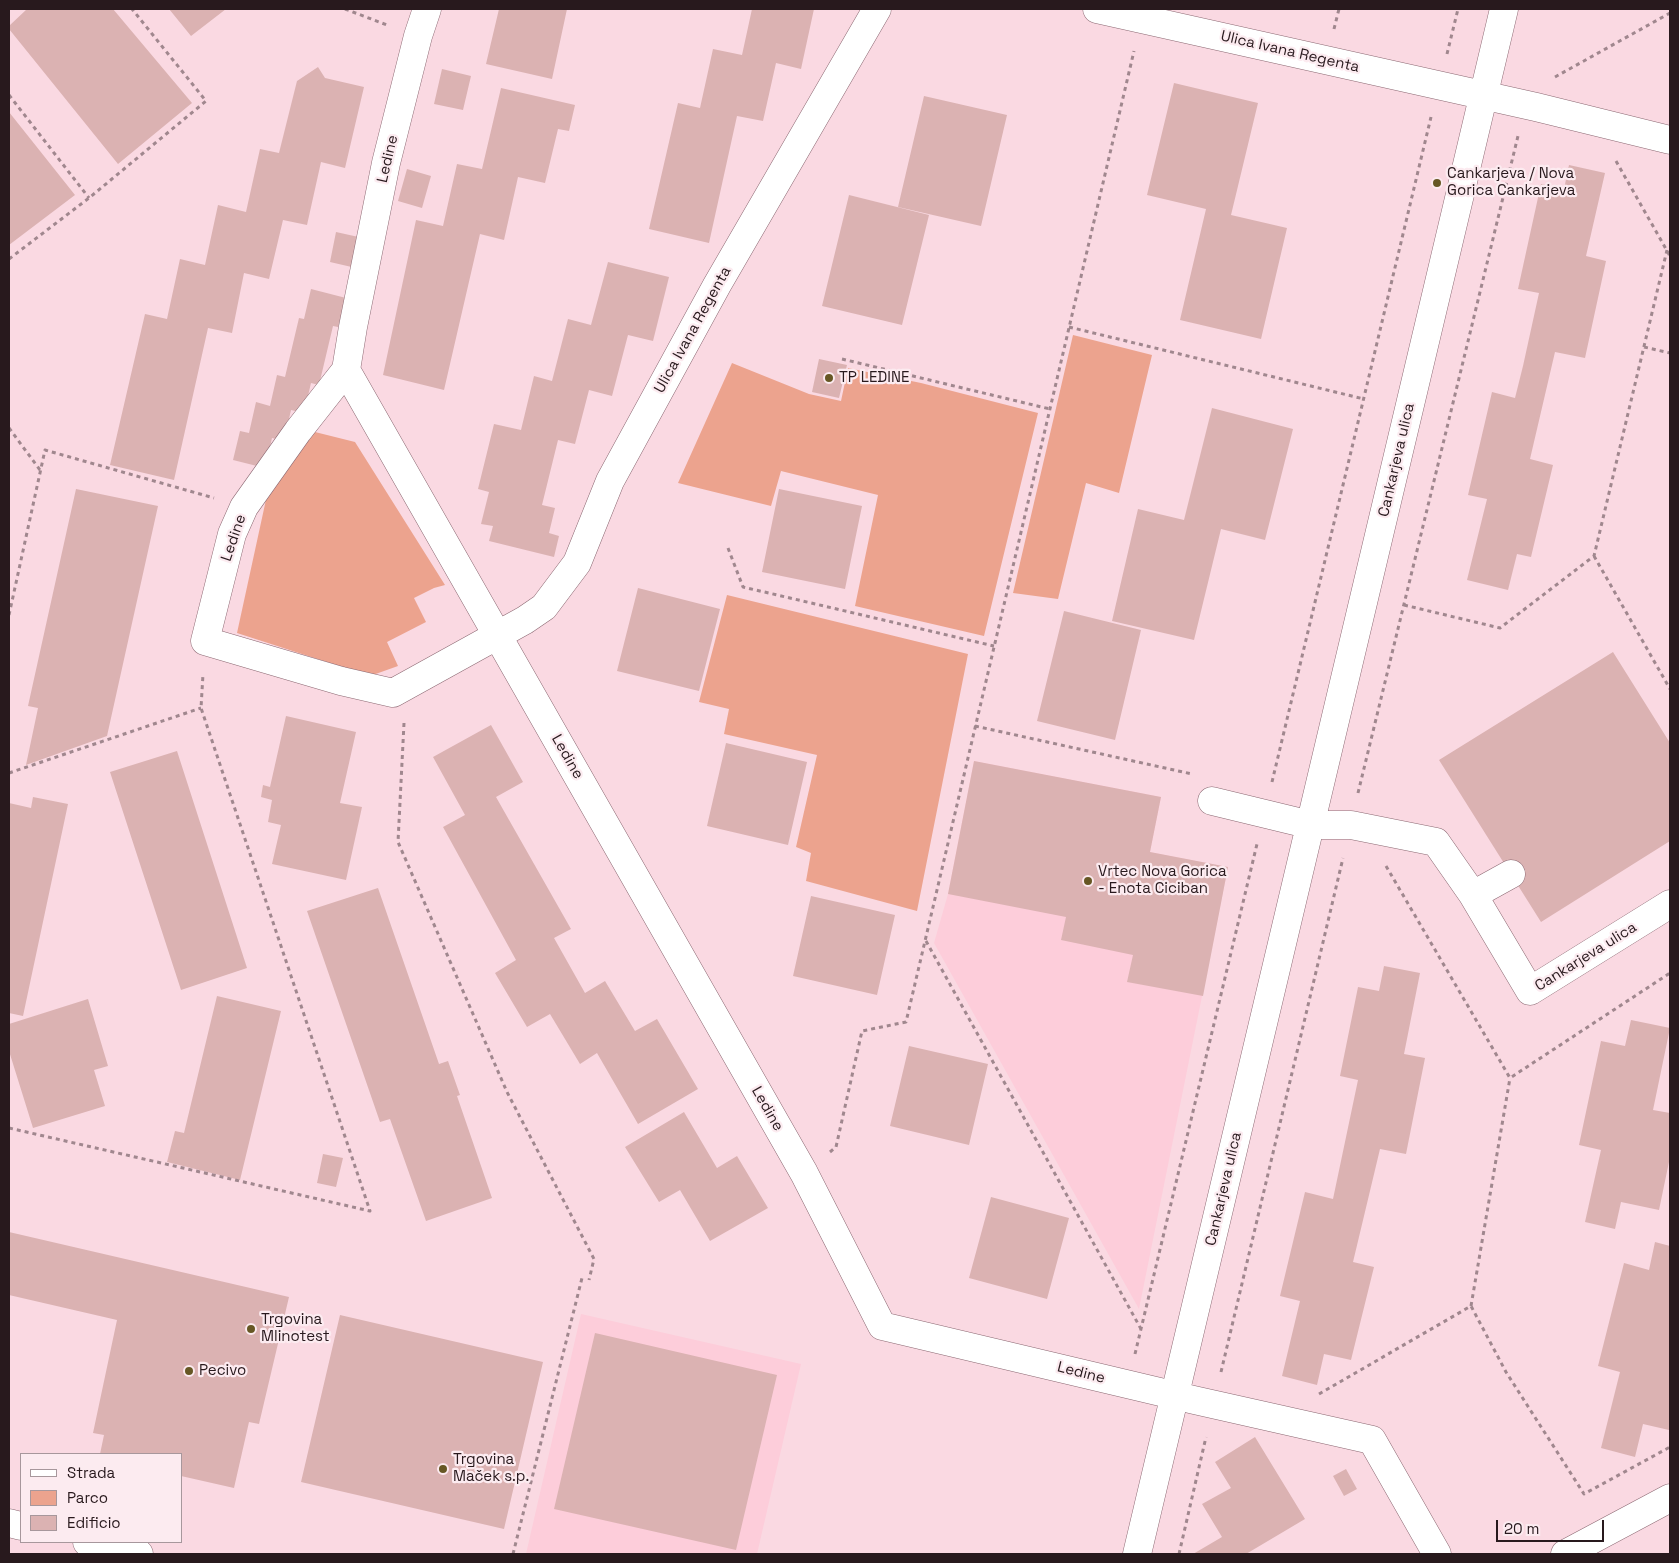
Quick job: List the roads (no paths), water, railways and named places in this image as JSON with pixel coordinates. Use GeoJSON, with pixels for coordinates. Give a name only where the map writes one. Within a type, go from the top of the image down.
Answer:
{"type":"FeatureCollection","features":[{"type":"Feature","properties":{"kind":"street","name":"Ledine"},"geometry":{"type":"LineString","coordinates":[[427,9],[418,36],[386,163],[352,327],[346,370],[293,438],[244,507],[232,534],[205,641],[341,681],[393,693],[497,634]]}},
{"type":"Feature","properties":{"kind":"street","name":"Ulica Ivana Regenta"},"geometry":{"type":"LineString","coordinates":[[497,634],[544,607],[577,563],[610,481],[717,285],[877,9]]}},
{"type":"Feature","properties":{"kind":"street","name":"Ulica Ivana Regenta"},"geometry":{"type":"LineString","coordinates":[[1097,9],[1483,96]]}},
{"type":"Feature","properties":{"kind":"street","name":"Cankarjeva ulica"},"geometry":{"type":"LineString","coordinates":[[1137,1554],[1504,9]]}},
{"type":"Feature","properties":{"kind":"street"},"geometry":{"type":"LineString","coordinates":[[1483,96],[1670,140]]}},
{"type":"Feature","properties":{"kind":"street","name":"Ledine"},"geometry":{"type":"LineString","coordinates":[[346,370],[804,1173],[882,1326],[1175,1396],[1372,1440],[1437,1554]]}},
{"type":"Feature","properties":{"kind":"street"},"geometry":{"type":"LineString","coordinates":[[1212,801],[1310,825]]}},
{"type":"Feature","properties":{"kind":"street","name":"Cankarjeva ulica"},"geometry":{"type":"LineString","coordinates":[[1310,825],[1351,825],[1436,842],[1473,895],[1530,991],[1670,904]]}},
{"type":"Feature","properties":{"kind":"street"},"geometry":{"type":"LineString","coordinates":[[1473,895],[1511,874]]}},
{"type":"Feature","properties":{"kind":"street"},"geometry":{"type":"LineString","coordinates":[[1565,1554],[1670,1498]]}},
{"type":"Feature","properties":{"kind":"street"},"geometry":{"type":"LineString","coordinates":[[91,1543],[139,1554]]}},
{"type":"Feature","properties":{"kind":"place","name":"Cankarjeva / Nova Gorica Cankarjeva"},"geometry":{"type":"Point","coordinates":[1437,183]}},
{"type":"Feature","properties":{"kind":"place","name":"TP LEDINE"},"geometry":{"type":"Point","coordinates":[829,378]}},
{"type":"Feature","properties":{"kind":"place","name":"Vrtec Nova Gorica - Enota Ciciban"},"geometry":{"type":"Point","coordinates":[1088,881]}},
{"type":"Feature","properties":{"kind":"place","name":"Trgovina Mlinotest"},"geometry":{"type":"Point","coordinates":[251,1329]}},
{"type":"Feature","properties":{"kind":"place","name":"Pecivo"},"geometry":{"type":"Point","coordinates":[189,1371]}},
{"type":"Feature","properties":{"kind":"place","name":"Trgovina Maček s.p."},"geometry":{"type":"Point","coordinates":[443,1469]}}]}
